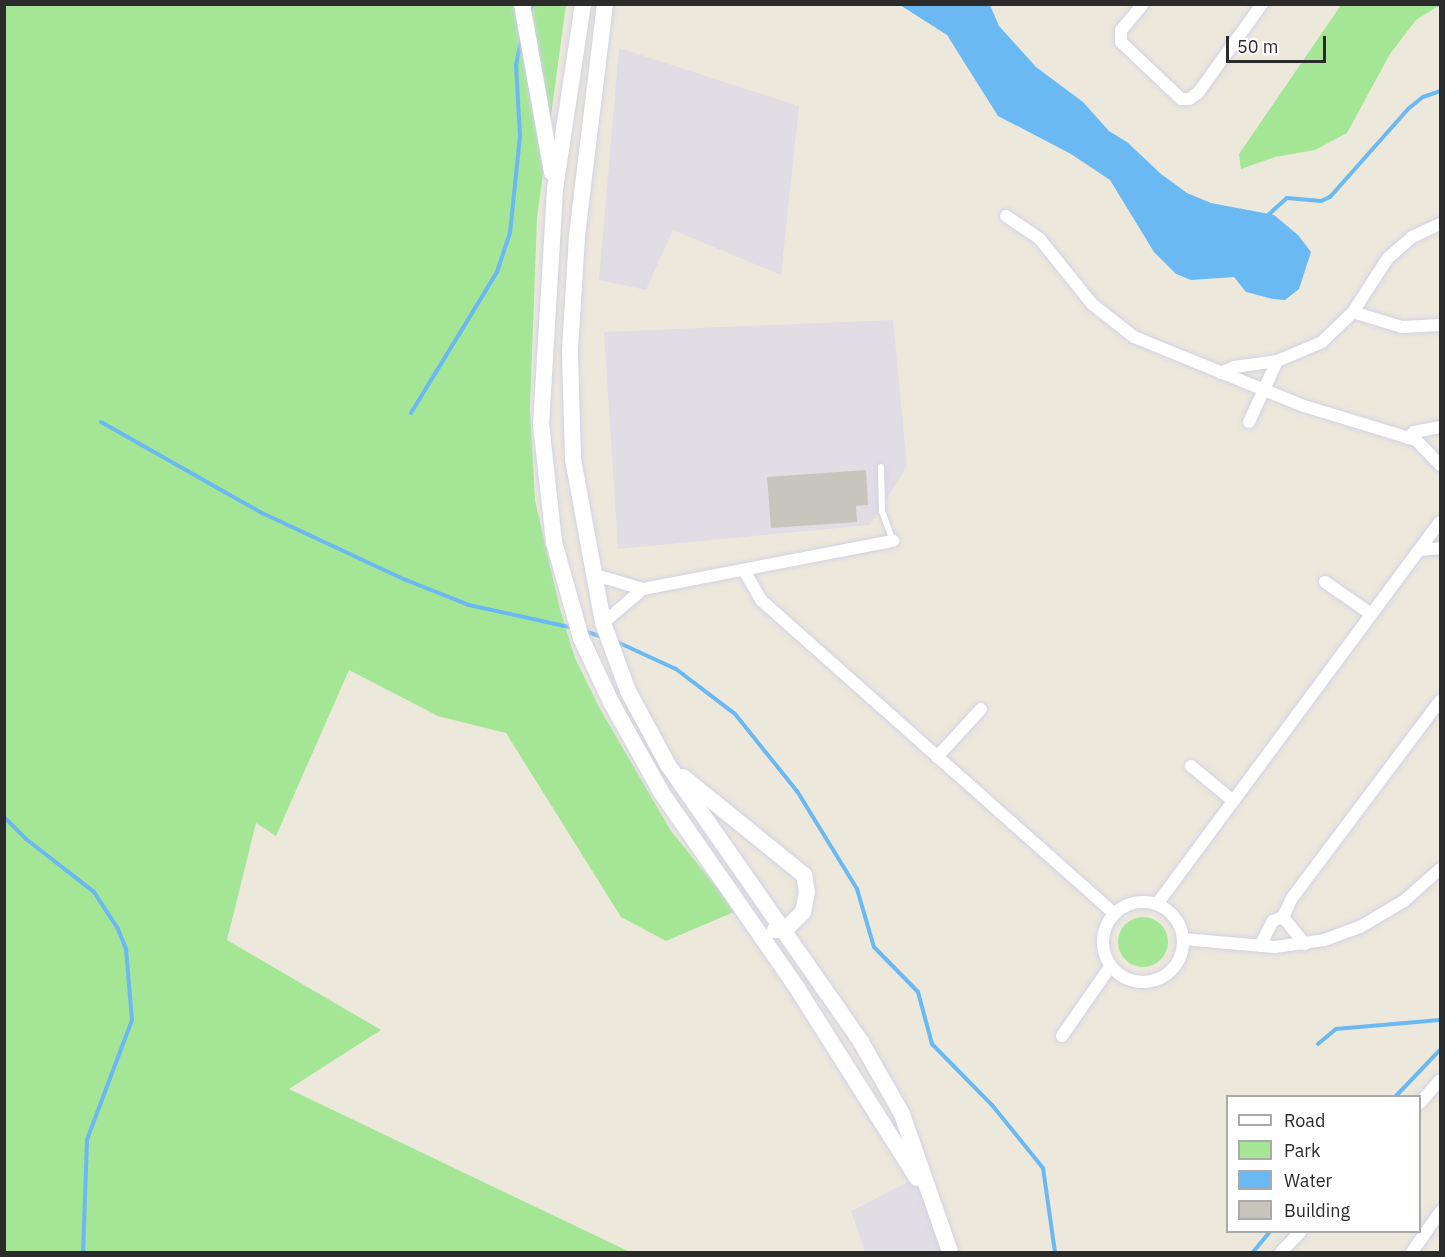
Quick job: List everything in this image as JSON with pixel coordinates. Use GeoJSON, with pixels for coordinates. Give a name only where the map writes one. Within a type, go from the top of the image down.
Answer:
{"type":"FeatureCollection","features":[{"type":"Feature","properties":{"kind":"main road"},"geometry":{"type":"LineString","coordinates":[[522,4],[555,190]]}},
{"type":"Feature","properties":{"kind":"main road"},"geometry":{"type":"LineString","coordinates":[[583,4],[555,190],[541,424],[554,542],[581,638],[610,702],[660,792],[877,1108],[941,1218]]}},
{"type":"Feature","properties":{"kind":"main road"},"geometry":{"type":"LineString","coordinates":[[594,90],[599,4]]}},
{"type":"Feature","properties":{"kind":"main road"},"geometry":{"type":"LineString","coordinates":[[604,4],[577,236],[570,351],[573,459],[592,574],[603,623],[628,691],[668,765],[861,1042],[902,1114],[941,1218],[950,1252]]}},
{"type":"Feature","properties":{"kind":"main road"},"geometry":{"type":"LineString","coordinates":[[668,765],[804,875],[807,892],[803,912],[785,930],[774,930],[711,865]]}},
{"type":"Feature","properties":{"kind":"street"},"geometry":{"type":"LineString","coordinates":[[1143,4],[1121,30],[1121,42],[1181,99],[1189,99],[1262,4]]}},
{"type":"Feature","properties":{"kind":"street"},"geometry":{"type":"LineString","coordinates":[[1006,216],[1039,238],[1077,289],[1119,327],[1134,337],[1264,391],[1408,438],[1425,446],[1440,460]]}},
{"type":"Feature","properties":{"kind":"street"},"geometry":{"type":"LineString","coordinates":[[1221,373],[1234,367],[1277,361],[1322,342],[1353,312],[1388,258],[1412,237],[1440,224]]}},
{"type":"Feature","properties":{"kind":"street"},"geometry":{"type":"LineString","coordinates":[[1353,312],[1402,327],[1440,325]]}},
{"type":"Feature","properties":{"kind":"street"},"geometry":{"type":"LineString","coordinates":[[1249,422],[1277,361]]}},
{"type":"Feature","properties":{"kind":"street"},"geometry":{"type":"LineString","coordinates":[[1408,438],[1414,432],[1440,427]]}},
{"type":"Feature","properties":{"kind":"street"},"geometry":{"type":"LineString","coordinates":[[1157,904],[1440,522]]}},
{"type":"Feature","properties":{"kind":"street"},"geometry":{"type":"LineString","coordinates":[[592,574],[643,589],[745,572],[893,541]]}},
{"type":"Feature","properties":{"kind":"street"},"geometry":{"type":"LineString","coordinates":[[1419,550],[1440,548]]}},
{"type":"Feature","properties":{"kind":"street"},"geometry":{"type":"LineString","coordinates":[[745,572],[761,600],[1114,913]]}},
{"type":"Feature","properties":{"kind":"street"},"geometry":{"type":"LineString","coordinates":[[1324,582],[1371,614]]}},
{"type":"Feature","properties":{"kind":"street"},"geometry":{"type":"LineString","coordinates":[[603,623],[643,589]]}},
{"type":"Feature","properties":{"kind":"street"},"geometry":{"type":"LineString","coordinates":[[1260,946],[1272,921],[1283,917],[1292,898],[1440,701]]}},
{"type":"Feature","properties":{"kind":"street"},"geometry":{"type":"LineString","coordinates":[[938,757],[981,709]]}},
{"type":"Feature","properties":{"kind":"street"},"geometry":{"type":"LineString","coordinates":[[1191,766],[1232,800]]}},
{"type":"Feature","properties":{"kind":"street"},"geometry":{"type":"LineString","coordinates":[[1183,939],[1260,946],[1305,944],[1360,927],[1404,901],[1440,869]]}},
{"type":"Feature","properties":{"kind":"street"},"geometry":{"type":"LineString","coordinates":[[1134,902],[1157,904],[1175,917],[1183,939],[1178,961],[1162,978],[1151,982],[1129,980],[1110,966],[1105,956],[1103,934],[1114,913],[1134,902]]}},
{"type":"Feature","properties":{"kind":"street"},"geometry":{"type":"LineString","coordinates":[[1283,917],[1305,944]]}},
{"type":"Feature","properties":{"kind":"street"},"geometry":{"type":"LineString","coordinates":[[1062,1036],[1110,966]]}},
{"type":"Feature","properties":{"kind":"street"},"geometry":{"type":"LineString","coordinates":[[1421,1101],[1440,1080]]}},
{"type":"Feature","properties":{"kind":"street"},"geometry":{"type":"LineString","coordinates":[[1412,1252],[1440,1212]]}},
{"type":"Feature","properties":{"kind":"street"},"geometry":{"type":"LineString","coordinates":[[1281,1252],[1299,1233]]}},
{"type":"Feature","properties":{"kind":"lane"},"geometry":{"type":"LineString","coordinates":[[881,467],[882,511],[893,541]]}},
{"type":"Feature","properties":{"kind":"shaded area"},"geometry":{"type":"Polygon","coordinates":[[[619,48],[799,106],[781,275],[673,230],[646,290],[599,280],[619,48]]]}},
{"type":"Feature","properties":{"kind":"shaded area"},"geometry":{"type":"Polygon","coordinates":[[[893,320],[907,466],[870,525],[618,549],[604,332],[893,320]]]}},
{"type":"Feature","properties":{"kind":"shaded area"},"geometry":{"type":"Polygon","coordinates":[[[914,1179],[930,1209],[942,1252],[865,1252],[851,1211],[914,1179]]]}},
{"type":"Feature","properties":{"kind":"green space"},"geometry":{"type":"Polygon","coordinates":[[[4,5],[566,5],[537,218],[530,408],[535,500],[560,609],[575,658],[599,707],[671,831],[736,911],[666,941],[621,917],[506,733],[438,716],[349,670],[276,836],[256,823],[227,940],[381,1030],[289,1089],[630,1252],[5,1252],[4,5]]]}},
{"type":"Feature","properties":{"kind":"green space"},"geometry":{"type":"Polygon","coordinates":[[[1341,5],[1440,5],[1416,20],[1390,54],[1347,133],[1315,150],[1275,157],[1241,169],[1239,154],[1341,5]]]}},
{"type":"Feature","properties":{"kind":"green space"},"geometry":{"type":"Polygon","coordinates":[[[1138,917],[1148,917],[1161,924],[1168,937],[1168,947],[1161,960],[1148,967],[1138,967],[1129,963],[1122,956],[1118,947],[1118,937],[1122,928],[1129,921],[1138,917]]]}},
{"type":"Feature","properties":{"kind":"water"},"geometry":{"type":"Polygon","coordinates":[[[900,5],[990,5],[999,26],[1036,67],[1083,102],[1109,131],[1127,142],[1161,174],[1187,193],[1211,203],[1274,215],[1298,235],[1311,252],[1299,289],[1285,300],[1273,299],[1246,292],[1234,277],[1191,280],[1176,274],[1154,252],[1110,180],[1071,154],[998,116],[947,35],[900,5]]]}},
{"type":"Feature","properties":{"kind":"building"},"geometry":{"type":"Polygon","coordinates":[[[866,470],[868,505],[856,506],[857,522],[771,528],[767,477],[866,470]]]}},
{"type":"Feature","properties":{"kind":"waterway"},"geometry":{"type":"LineString","coordinates":[[530,13],[532,4]]}},
{"type":"Feature","properties":{"kind":"waterway"},"geometry":{"type":"LineString","coordinates":[[411,413],[497,272],[510,233],[520,136],[516,65],[522,37]]}},
{"type":"Feature","properties":{"kind":"waterway"},"geometry":{"type":"LineString","coordinates":[[1268,215],[1287,198],[1321,201],[1330,197],[1408,109],[1423,97],[1440,91]]}},
{"type":"Feature","properties":{"kind":"waterway"},"geometry":{"type":"LineString","coordinates":[[101,422],[262,513],[406,580],[469,605],[574,628]]}},
{"type":"Feature","properties":{"kind":"waterway"},"geometry":{"type":"LineString","coordinates":[[584,631],[602,637]]}},
{"type":"Feature","properties":{"kind":"waterway"},"geometry":{"type":"LineString","coordinates":[[615,641],[676,669],[735,714],[797,791],[857,889],[874,947],[918,992],[932,1044],[992,1105],[1043,1168],[1055,1252]]}},
{"type":"Feature","properties":{"kind":"waterway"},"geometry":{"type":"LineString","coordinates":[[4,817],[26,839],[94,892],[118,929],[126,949],[132,1020],[87,1140],[83,1252]]}},
{"type":"Feature","properties":{"kind":"waterway"},"geometry":{"type":"LineString","coordinates":[[1318,1044],[1336,1029],[1440,1020]]}},
{"type":"Feature","properties":{"kind":"waterway"},"geometry":{"type":"LineString","coordinates":[[1397,1095],[1440,1050]]}},
{"type":"Feature","properties":{"kind":"waterway"},"geometry":{"type":"LineString","coordinates":[[1253,1252],[1269,1233]]}}]}
